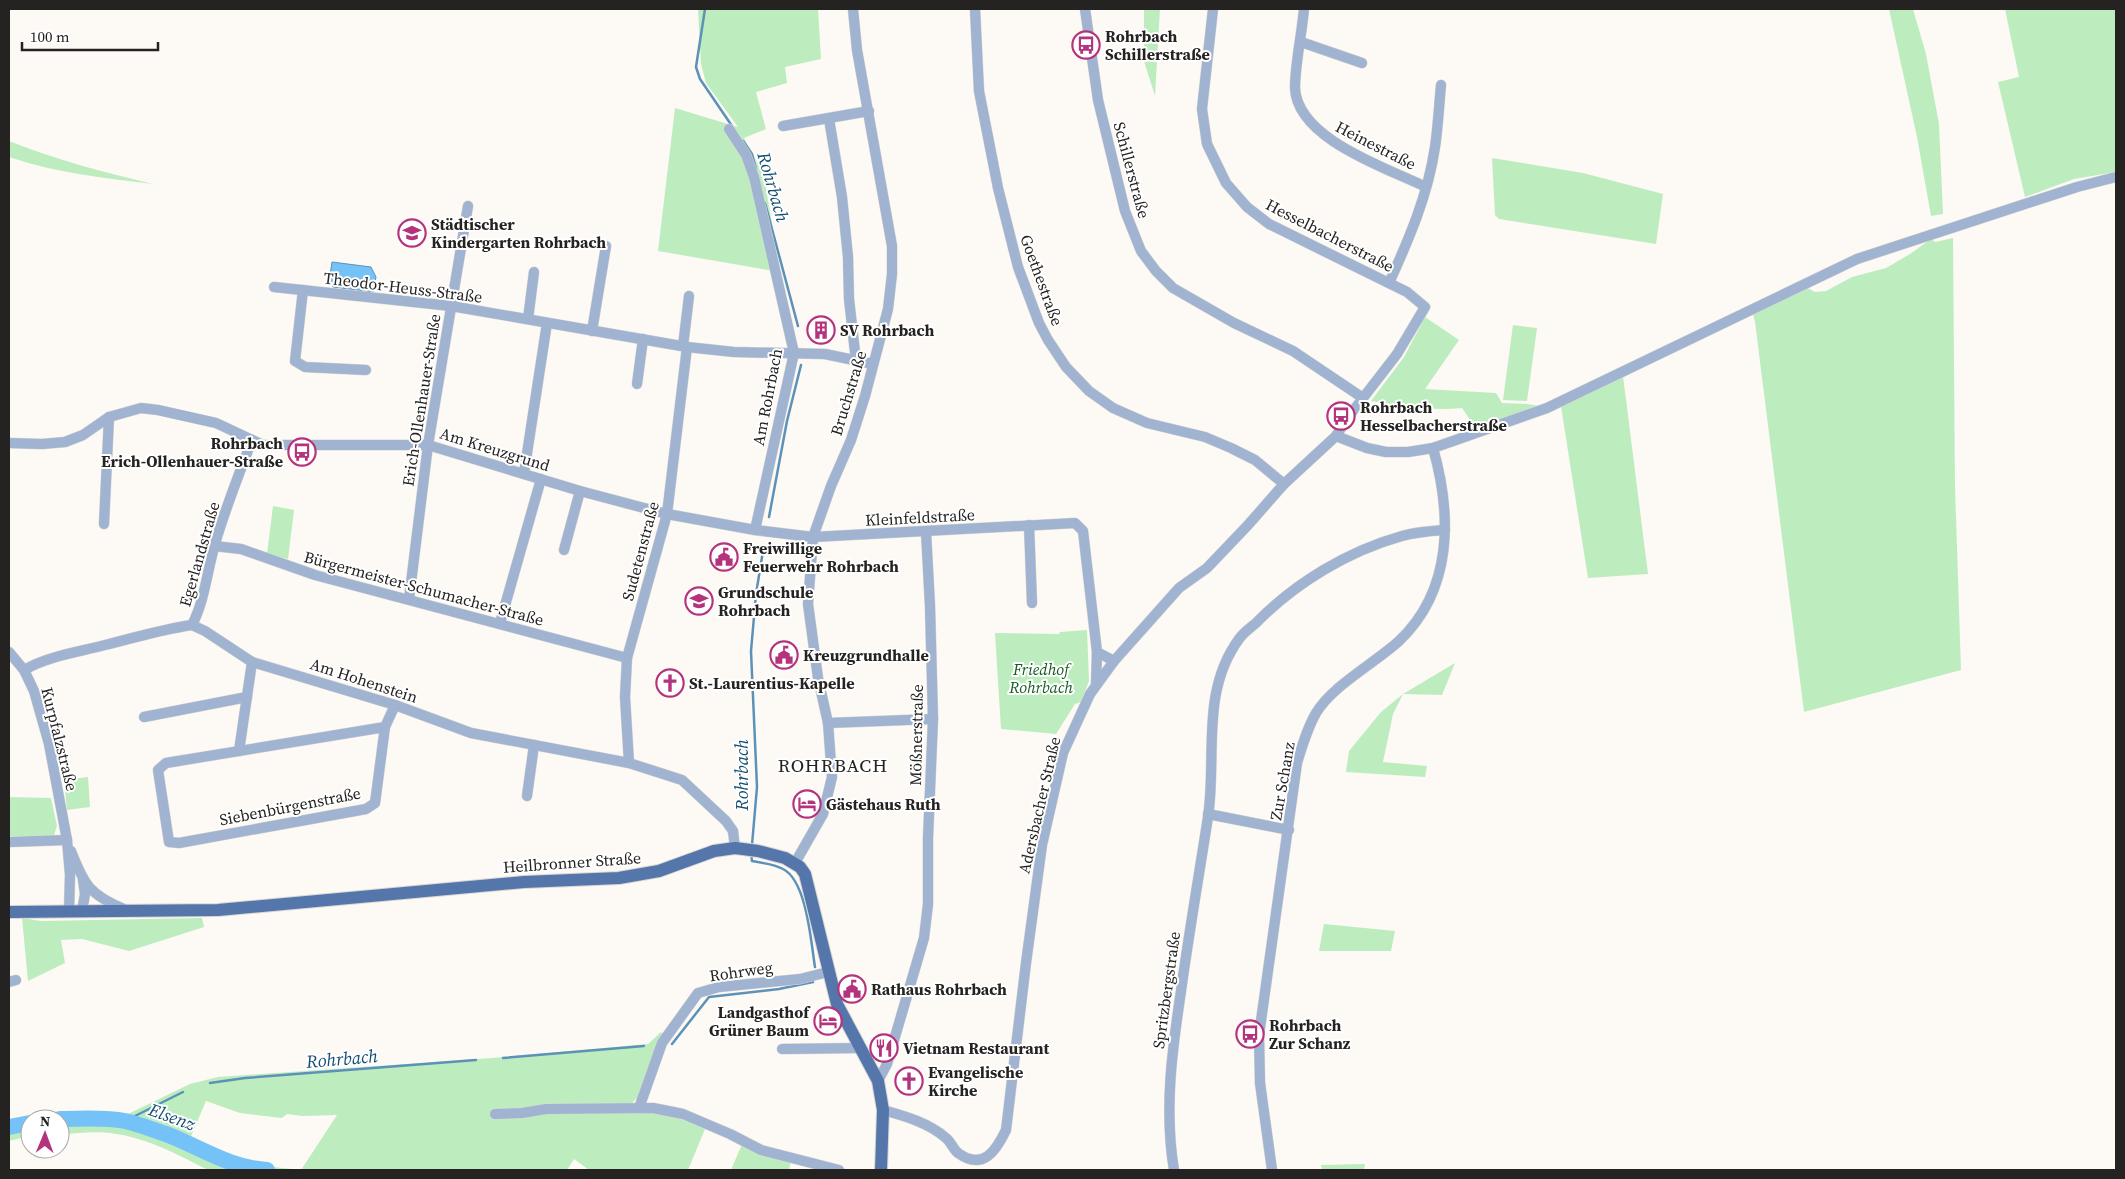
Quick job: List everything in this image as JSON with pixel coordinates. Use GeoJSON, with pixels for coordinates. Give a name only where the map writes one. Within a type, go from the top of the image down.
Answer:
{"type":"FeatureCollection","features":[{"type":"Feature","properties":{"kind":"main road","name":"Heilbronner Straße"},"geometry":{"type":"LineString","coordinates":[[9,912],[198,911],[532,882],[619,878],[659,871],[714,851],[747,849],[784,858],[795,863]]}},
{"type":"Feature","properties":{"kind":"main road"},"geometry":{"type":"LineString","coordinates":[[795,863],[805,874],[809,885],[837,1004],[878,1081],[884,1110],[881,1170]]}},
{"type":"Feature","properties":{"kind":"street","name":"Bruchstraße"},"geometry":{"type":"LineString","coordinates":[[795,863],[817,827],[829,794],[832,776],[828,723],[818,678],[808,612],[809,573],[813,538],[831,486],[851,440],[865,396],[888,309],[892,274],[892,246],[858,50],[853,9]]}},
{"type":"Feature","properties":{"kind":"street","name":"Goethestraße"},"geometry":{"type":"LineString","coordinates":[[975,9],[979,91],[998,188],[1018,267],[1039,323],[1048,340],[1066,367],[1089,391],[1113,408],[1147,422],[1205,437],[1231,448],[1255,460],[1284,484]]}},
{"type":"Feature","properties":{"kind":"street","name":"Schillerstraße"},"geometry":{"type":"LineString","coordinates":[[1085,9],[1101,109],[1125,211],[1141,251],[1156,271],[1173,288],[1234,323],[1293,351],[1363,398]]}},
{"type":"Feature","properties":{"kind":"street","name":"Hesselbacherstraße"},"geometry":{"type":"LineString","coordinates":[[1214,9],[1202,109],[1207,144],[1226,183],[1247,208],[1269,224],[1407,292],[1425,307]]}},
{"type":"Feature","properties":{"kind":"street","name":"Heinestraße"},"geometry":{"type":"LineString","coordinates":[[1304,9],[1295,89],[1300,109],[1310,123],[1324,136],[1344,148],[1426,187]]}},
{"type":"Feature","properties":{"kind":"street"},"geometry":{"type":"LineString","coordinates":[[1301,42],[1362,63]]}},
{"type":"Feature","properties":{"kind":"street"},"geometry":{"type":"LineString","coordinates":[[1389,283],[1413,230],[1426,187],[1435,148],[1440,85]]}},
{"type":"Feature","properties":{"kind":"street"},"geometry":{"type":"LineString","coordinates":[[783,126],[869,111]]}},
{"type":"Feature","properties":{"kind":"street"},"geometry":{"type":"LineString","coordinates":[[830,119],[844,215],[849,299],[856,361]]}},
{"type":"Feature","properties":{"kind":"street","name":"Am Rohrbach"},"geometry":{"type":"LineString","coordinates":[[729,129],[746,155],[754,177],[794,353],[754,530]]}},
{"type":"Feature","properties":{"kind":"street"},"geometry":{"type":"LineString","coordinates":[[1336,436],[1367,448],[1386,452],[1408,452],[1433,448],[1548,408],[1857,259],[2077,187],[2116,177]]}},
{"type":"Feature","properties":{"kind":"street","name":"Erich-Ollenhauer-Straße"},"geometry":{"type":"LineString","coordinates":[[409,599],[428,445],[468,206]]}},
{"type":"Feature","properties":{"kind":"street"},"geometry":{"type":"LineString","coordinates":[[592,331],[606,246]]}},
{"type":"Feature","properties":{"kind":"street"},"geometry":{"type":"LineString","coordinates":[[528,319],[534,272]]}},
{"type":"Feature","properties":{"kind":"street","name":"Theodor-Heuss-Straße"},"geometry":{"type":"LineString","coordinates":[[274,287],[451,306],[685,346],[734,352],[825,354],[873,364]]}},
{"type":"Feature","properties":{"kind":"street"},"geometry":{"type":"LineString","coordinates":[[303,290],[295,361],[305,367],[366,370]]}},
{"type":"Feature","properties":{"kind":"street"},"geometry":{"type":"LineString","coordinates":[[685,346],[689,296]]}},
{"type":"Feature","properties":{"kind":"street","name":"Adersbacher Straße"},"geometry":{"type":"LineString","coordinates":[[884,1110],[904,1115],[927,1126],[946,1138],[957,1152],[973,1165],[987,1158],[998,1148],[1006,1130],[1042,845],[1063,753],[1072,732],[1096,685],[1114,661],[1179,588],[1207,568],[1248,526],[1284,484],[1336,436],[1397,354],[1425,307]]}},
{"type":"Feature","properties":{"kind":"street"},"geometry":{"type":"LineString","coordinates":[[524,473],[547,323]]}},
{"type":"Feature","properties":{"kind":"street"},"geometry":{"type":"LineString","coordinates":[[637,384],[643,340]]}},
{"type":"Feature","properties":{"kind":"street","name":"Sudetenstraße"},"geometry":{"type":"LineString","coordinates":[[628,763],[625,697],[627,658],[667,514],[685,346]]}},
{"type":"Feature","properties":{"kind":"street","name":"Am Kreuzgrund"},"geometry":{"type":"LineString","coordinates":[[9,443],[42,444],[65,442],[83,435],[109,417],[141,408],[158,410],[216,423],[263,445],[428,445],[580,491],[667,514],[754,530],[813,538]]}},
{"type":"Feature","properties":{"kind":"street"},"geometry":{"type":"LineString","coordinates":[[104,524],[109,417]]}},
{"type":"Feature","properties":{"kind":"street","name":"Egerlandstraße"},"geometry":{"type":"LineString","coordinates":[[24,670],[34,664],[75,653],[172,628],[192,625],[200,611],[214,546],[236,480],[252,440]]}},
{"type":"Feature","properties":{"kind":"street","name":"Zur Schanz"},"geometry":{"type":"LineString","coordinates":[[1272,1170],[1260,1083],[1260,1035],[1297,763],[1306,735],[1316,713],[1326,700],[1398,641],[1416,623],[1436,590],[1443,555],[1444,500],[1439,469],[1433,448]]}},
{"type":"Feature","properties":{"kind":"street"},"geometry":{"type":"LineString","coordinates":[[500,624],[541,479]]}},
{"type":"Feature","properties":{"kind":"street"},"geometry":{"type":"LineString","coordinates":[[564,550],[580,491]]}},
{"type":"Feature","properties":{"kind":"street","name":"Kleinfeldstraße"},"geometry":{"type":"LineString","coordinates":[[813,538],[1075,523],[1083,531],[1097,652],[1096,685]]}},
{"type":"Feature","properties":{"kind":"street"},"geometry":{"type":"LineString","coordinates":[[1029,525],[1032,603]]}},
{"type":"Feature","properties":{"kind":"street","name":"Spritzbergstraße"},"geometry":{"type":"LineString","coordinates":[[1174,1170],[1171,1148],[1170,1066],[1208,814],[1212,711],[1219,676],[1239,639],[1277,601],[1327,569],[1386,541],[1405,535],[1444,530]]}},
{"type":"Feature","properties":{"kind":"street","name":"Mößnerstraße"},"geometry":{"type":"LineString","coordinates":[[878,1081],[887,1064],[924,938],[928,904],[928,838],[933,719],[926,532]]}},
{"type":"Feature","properties":{"kind":"street","name":"Bürgermeister-Schumacher-Straße"},"geometry":{"type":"LineString","coordinates":[[214,546],[241,549],[315,575],[627,658]]}},
{"type":"Feature","properties":{"kind":"street","name":"Am Hohenstein"},"geometry":{"type":"LineString","coordinates":[[192,625],[205,631],[252,662],[395,705],[471,732],[651,768],[682,780],[726,822],[747,849]]}},
{"type":"Feature","properties":{"kind":"street","name":"Kurpfalzstraße"},"geometry":{"type":"LineString","coordinates":[[9,652],[24,670],[41,708],[67,840],[70,876],[68,911]]}},
{"type":"Feature","properties":{"kind":"street"},"geometry":{"type":"LineString","coordinates":[[1097,652],[1114,661]]}},
{"type":"Feature","properties":{"kind":"street"},"geometry":{"type":"LineString","coordinates":[[252,662],[238,751],[384,727]]}},
{"type":"Feature","properties":{"kind":"street"},"geometry":{"type":"LineString","coordinates":[[144,717],[247,697]]}},
{"type":"Feature","properties":{"kind":"street","name":"Siebenbürgenstraße"},"geometry":{"type":"LineString","coordinates":[[238,751],[166,763],[158,770],[169,842],[179,843],[366,809],[375,803],[384,727],[395,705]]}},
{"type":"Feature","properties":{"kind":"street"},"geometry":{"type":"LineString","coordinates":[[828,723],[933,719]]}},
{"type":"Feature","properties":{"kind":"street"},"geometry":{"type":"LineString","coordinates":[[527,796],[534,745]]}},
{"type":"Feature","properties":{"kind":"street"},"geometry":{"type":"LineString","coordinates":[[1208,814],[1289,830]]}},
{"type":"Feature","properties":{"kind":"street"},"geometry":{"type":"LineString","coordinates":[[9,842],[67,840]]}},
{"type":"Feature","properties":{"kind":"street","name":"Kurpfalzstraße"},"geometry":{"type":"LineString","coordinates":[[67,840],[83,880],[85,894],[82,911]]}},
{"type":"Feature","properties":{"kind":"street","name":"Kurpfalzstraße"},"geometry":{"type":"LineString","coordinates":[[83,880],[94,893],[107,902],[128,911]]}},
{"type":"Feature","properties":{"kind":"street","name":"Rohrweg"},"geometry":{"type":"LineString","coordinates":[[639,1108],[662,1043],[698,993],[719,987],[800,979],[828,972]]}},
{"type":"Feature","properties":{"kind":"street"},"geometry":{"type":"LineString","coordinates":[[782,1049],[861,1048]]}},
{"type":"Feature","properties":{"kind":"street"},"geometry":{"type":"LineString","coordinates":[[495,1114],[522,1113],[546,1109],[653,1108],[683,1114],[723,1131],[760,1150],[839,1170]]}},
{"type":"Feature","properties":{"kind":"green space"},"geometry":{"type":"Polygon","coordinates":[[[698,9],[818,9],[821,59],[785,67],[787,83],[756,92],[766,129],[744,138],[764,176],[780,272],[658,251],[675,108],[738,127],[706,83],[701,64],[698,9]]]}},
{"type":"Feature","properties":{"kind":"green space"},"geometry":{"type":"Polygon","coordinates":[[[1144,9],[1160,9],[1155,96],[1144,61],[1144,9]]]}},
{"type":"Feature","properties":{"kind":"green space"},"geometry":{"type":"Polygon","coordinates":[[[1889,9],[1913,9],[1926,54],[1939,124],[1943,214],[1931,216],[1917,137],[1889,9]]]}},
{"type":"Feature","properties":{"kind":"green space"},"geometry":{"type":"Polygon","coordinates":[[[2005,9],[2116,9],[2116,172],[2074,179],[2025,197],[1998,82],[2019,77],[2005,9]]]}},
{"type":"Feature","properties":{"kind":"green space"},"geometry":{"type":"Polygon","coordinates":[[[9,141],[62,160],[153,184],[80,174],[27,163],[9,157],[9,141]]]}},
{"type":"Feature","properties":{"kind":"green space"},"geometry":{"type":"Polygon","coordinates":[[[1492,158],[1583,173],[1663,194],[1656,244],[1499,219],[1495,215],[1492,158]]]}},
{"type":"Feature","properties":{"kind":"green space"},"geometry":{"type":"Polygon","coordinates":[[[1953,238],[1955,486],[1961,670],[1804,712],[1755,322],[1751,307],[1800,284],[1815,292],[1826,291],[1852,277],[1886,268],[1931,239],[1935,242],[1953,238]]]}},
{"type":"Feature","properties":{"kind":"green space"},"geometry":{"type":"Polygon","coordinates":[[[1425,317],[1459,340],[1425,389],[1496,393],[1502,403],[1544,407],[1475,427],[1462,408],[1428,408],[1371,401],[1404,357],[1425,317]]]}},
{"type":"Feature","properties":{"kind":"green space"},"geometry":{"type":"Polygon","coordinates":[[[1513,325],[1537,328],[1527,401],[1503,400],[1513,325]]]}},
{"type":"Feature","properties":{"kind":"green space"},"geometry":{"type":"Polygon","coordinates":[[[1622,368],[1648,574],[1588,578],[1560,400],[1622,368]]]}},
{"type":"Feature","properties":{"kind":"green space"},"geometry":{"type":"Polygon","coordinates":[[[273,506],[294,510],[288,559],[267,554],[273,506]]]}},
{"type":"Feature","properties":{"kind":"green space","name":"Friedhof Rohrbach"},"geometry":{"type":"Polygon","coordinates":[[[1087,630],[1089,681],[1081,702],[1075,704],[1056,734],[1001,729],[995,633],[1059,634],[1060,632],[1087,630]]]}},
{"type":"Feature","properties":{"kind":"green space"},"geometry":{"type":"Polygon","coordinates":[[[1455,663],[1442,695],[1403,694],[1455,663]]]}},
{"type":"Feature","properties":{"kind":"green space"},"geometry":{"type":"Polygon","coordinates":[[[1403,694],[1393,714],[1383,762],[1427,766],[1425,777],[1346,772],[1349,751],[1381,712],[1403,694]]]}},
{"type":"Feature","properties":{"kind":"green space"},"geometry":{"type":"Polygon","coordinates":[[[88,777],[90,807],[67,810],[64,780],[88,777]]]}},
{"type":"Feature","properties":{"kind":"green space"},"geometry":{"type":"Polygon","coordinates":[[[9,797],[51,798],[57,826],[54,835],[44,837],[9,836],[9,797]]]}},
{"type":"Feature","properties":{"kind":"green space"},"geometry":{"type":"Polygon","coordinates":[[[22,918],[41,921],[202,918],[204,927],[129,951],[82,939],[61,940],[65,963],[28,981],[22,918]]]}},
{"type":"Feature","properties":{"kind":"green space"},"geometry":{"type":"Polygon","coordinates":[[[1324,924],[1395,931],[1391,951],[1319,951],[1324,924]]]}},
{"type":"Feature","properties":{"kind":"green space"},"geometry":{"type":"Polygon","coordinates":[[[661,1032],[665,1035],[643,1092],[630,1105],[631,1114],[650,1112],[669,1115],[705,1129],[688,1170],[589,1170],[574,1159],[567,1170],[301,1170],[208,1170],[185,1158],[136,1138],[98,1132],[70,1133],[70,1117],[95,1114],[126,1115],[190,1084],[218,1077],[492,1058],[648,1044],[661,1032]],[[206,1101],[189,1141],[255,1165],[301,1170],[337,1115],[302,1116],[287,1114],[282,1118],[240,1113],[206,1101]]]}},
{"type":"Feature","properties":{"kind":"green space"},"geometry":{"type":"Polygon","coordinates":[[[20,1123],[20,1138],[9,1141],[9,1126],[20,1123]]]}},
{"type":"Feature","properties":{"kind":"green space"},"geometry":{"type":"Polygon","coordinates":[[[742,1144],[791,1162],[789,1170],[731,1170],[742,1144]]]}},
{"type":"Feature","properties":{"kind":"green space"},"geometry":{"type":"Polygon","coordinates":[[[1365,1164],[1364,1170],[1322,1170],[1321,1165],[1365,1164]]]}},
{"type":"Feature","properties":{"kind":"water"},"geometry":{"type":"Polygon","coordinates":[[[332,262],[371,267],[376,277],[373,292],[333,287],[329,282],[332,262]]]}},
{"type":"Feature","properties":{"kind":"waterway","name":"Rohrbach"},"geometry":{"type":"LineString","coordinates":[[705,9],[696,67],[700,79],[732,126]]}},
{"type":"Feature","properties":{"kind":"waterway","name":"Rohrbach"},"geometry":{"type":"LineString","coordinates":[[743,141],[752,154],[756,169]]}},
{"type":"Feature","properties":{"kind":"waterway","name":"Rohrbach"},"geometry":{"type":"LineString","coordinates":[[765,203],[798,326]]}},
{"type":"Feature","properties":{"kind":"waterway","name":"Rohrbach"},"geometry":{"type":"LineString","coordinates":[[769,517],[787,421],[801,365]]}},
{"type":"Feature","properties":{"kind":"waterway","name":"Rohrbach"},"geometry":{"type":"LineString","coordinates":[[752,845],[757,787],[751,651],[756,594],[763,551]]}},
{"type":"Feature","properties":{"kind":"waterway","name":"Rohrbach"},"geometry":{"type":"LineString","coordinates":[[751,853],[752,861],[783,869],[798,886],[803,899],[815,967]]}},
{"type":"Feature","properties":{"kind":"waterway","name":"Rohrbach"},"geometry":{"type":"LineString","coordinates":[[672,1044],[709,997],[779,989],[813,982]]}},
{"type":"Feature","properties":{"kind":"waterway","name":"Rohrbach"},"geometry":{"type":"LineString","coordinates":[[503,1058],[644,1046]]}},
{"type":"Feature","properties":{"kind":"waterway","name":"Rohrbach"},"geometry":{"type":"LineString","coordinates":[[210,1083],[245,1078],[476,1060]]}},
{"type":"Feature","properties":{"kind":"waterway","name":"Rohrbach"},"geometry":{"type":"LineString","coordinates":[[125,1121],[183,1092]]}},
{"type":"Feature","properties":{"kind":"waterway","name":"Elsenz"},"geometry":{"type":"LineString","coordinates":[[70,1119],[101,1119],[130,1122],[166,1134],[228,1161],[267,1170]]}},
{"type":"Feature","properties":{"kind":"waterway","name":"Elsenz"},"geometry":{"type":"LineString","coordinates":[[9,1127],[20,1125]]}},
{"type":"Feature","properties":{"kind":"place","name":"Rohrbach Schillerstraße"},"geometry":{"type":"Point","coordinates":[1086,45]}},
{"type":"Feature","properties":{"kind":"place","name":"Städtischer Kindergarten Rohrbach"},"geometry":{"type":"Point","coordinates":[412,233]}},
{"type":"Feature","properties":{"kind":"place","name":"SV Rohrbach"},"geometry":{"type":"Point","coordinates":[821,330]}},
{"type":"Feature","properties":{"kind":"place","name":"Rohrbach Hesselbacherstraße"},"geometry":{"type":"Point","coordinates":[1341,416]}},
{"type":"Feature","properties":{"kind":"place","name":"Rohrbach Erich-Ollenhauer-Straße"},"geometry":{"type":"Point","coordinates":[302,452]}},
{"type":"Feature","properties":{"kind":"place","name":"Freiwillige Feuerwehr Rohrbach"},"geometry":{"type":"Point","coordinates":[724,557]}},
{"type":"Feature","properties":{"kind":"place","name":"Grundschule Rohrbach"},"geometry":{"type":"Point","coordinates":[699,601]}},
{"type":"Feature","properties":{"kind":"place","name":"Kreuzgrundhalle"},"geometry":{"type":"Point","coordinates":[784,655]}},
{"type":"Feature","properties":{"kind":"place","name":"St.-Laurentius-Kapelle"},"geometry":{"type":"Point","coordinates":[670,683]}},
{"type":"Feature","properties":{"kind":"place","name":"Gästehaus Ruth"},"geometry":{"type":"Point","coordinates":[807,804]}},
{"type":"Feature","properties":{"kind":"place","name":"Rathaus Rohrbach"},"geometry":{"type":"Point","coordinates":[852,989]}},
{"type":"Feature","properties":{"kind":"place","name":"Landgasthof Grüner Baum"},"geometry":{"type":"Point","coordinates":[828,1021]}},
{"type":"Feature","properties":{"kind":"place","name":"Rohrbach Zur Schanz"},"geometry":{"type":"Point","coordinates":[1250,1034]}},
{"type":"Feature","properties":{"kind":"place","name":"Vietnam Restaurant"},"geometry":{"type":"Point","coordinates":[884,1048]}},
{"type":"Feature","properties":{"kind":"place","name":"Evangelische Kirche"},"geometry":{"type":"Point","coordinates":[909,1081]}},
{"type":"Feature","properties":{"kind":"district","name":"ROHRBACH"},"geometry":{"type":"Point","coordinates":[833,765]}}]}
